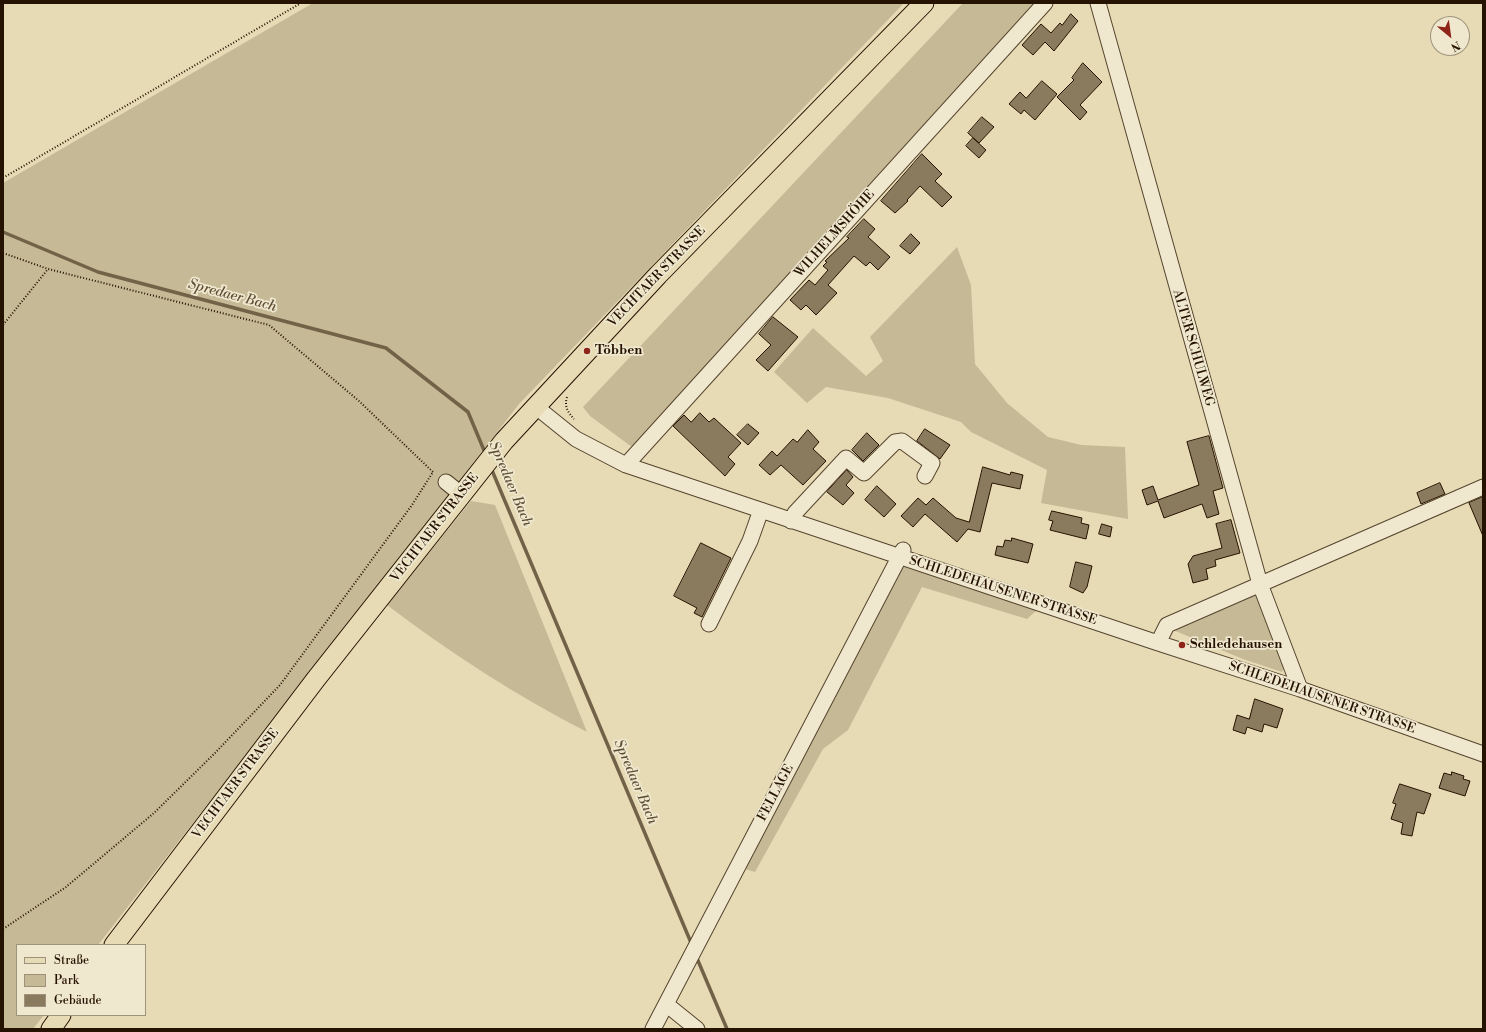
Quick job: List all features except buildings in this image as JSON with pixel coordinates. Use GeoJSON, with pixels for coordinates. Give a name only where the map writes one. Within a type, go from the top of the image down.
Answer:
{"type":"FeatureCollection","features":[{"type":"Feature","properties":{"kind":"main road","name":"VECHTAER STRASSE"},"geometry":{"type":"LineString","coordinates":[[115,944],[316,679],[504,441],[663,270],[924,3]]}},
{"type":"Feature","properties":{"kind":"main road"},"geometry":{"type":"LineString","coordinates":[[51,1029],[60,1016]]}},
{"type":"Feature","properties":{"kind":"street","name":"WILHELMSHÖHE"},"geometry":{"type":"LineString","coordinates":[[626,465],[1045,3]]}},
{"type":"Feature","properties":{"kind":"street","name":"ALTER SCHULWEG"},"geometry":{"type":"LineString","coordinates":[[1098,3],[1260,584],[1300,689]]}},
{"type":"Feature","properties":{"kind":"street","name":"SCHLEDEHAUSENER STRASSE"},"geometry":{"type":"LineString","coordinates":[[535,406],[576,439],[626,465],[791,521],[901,553],[1158,643],[1300,689],[1483,754]]}},
{"type":"Feature","properties":{"kind":"street"},"geometry":{"type":"LineString","coordinates":[[791,521],[795,513],[846,458],[864,473],[895,442],[902,441],[932,463],[925,476]]}},
{"type":"Feature","properties":{"kind":"street"},"geometry":{"type":"LineString","coordinates":[[1158,643],[1167,625],[1483,487]]}},
{"type":"Feature","properties":{"kind":"street"},"geometry":{"type":"LineString","coordinates":[[709,624],[750,541],[761,510]]}},
{"type":"Feature","properties":{"kind":"street","name":"FELLAGE"},"geometry":{"type":"LineString","coordinates":[[653,1029],[901,553]]}},
{"type":"Feature","properties":{"kind":"street"},"geometry":{"type":"LineString","coordinates":[[666,1004],[697,1029]]}},
{"type":"Feature","properties":{"kind":"path"},"geometry":{"type":"LineString","coordinates":[[3,178],[301,3]]}},
{"type":"Feature","properties":{"kind":"path"},"geometry":{"type":"LineString","coordinates":[[3,253],[48,269],[270,325],[359,402],[433,472],[451,486]]}},
{"type":"Feature","properties":{"kind":"path"},"geometry":{"type":"LineString","coordinates":[[3,324],[48,269]]}},
{"type":"Feature","properties":{"kind":"path"},"geometry":{"type":"LineString","coordinates":[[3,929],[66,887],[154,813],[215,753],[280,685],[412,505],[433,472]]}},
{"type":"Feature","properties":{"kind":"green space"},"geometry":{"type":"Polygon","coordinates":[[[313,3],[904,3],[519,404],[99,944],[16,944],[16,1016],[43,1016],[33,1029],[3,1029],[3,183],[313,3]]]}},
{"type":"Feature","properties":{"kind":"green space"},"geometry":{"type":"Polygon","coordinates":[[[963,3],[1036,3],[632,447],[590,416],[583,407],[963,3]]]}},
{"type":"Feature","properties":{"kind":"green space"},"geometry":{"type":"Polygon","coordinates":[[[957,247],[971,285],[975,364],[1007,403],[1048,437],[1081,445],[1125,447],[1128,519],[1041,503],[1047,470],[971,432],[961,422],[888,398],[826,387],[807,403],[774,372],[813,328],[866,376],[883,361],[870,337],[957,247]]]}},
{"type":"Feature","properties":{"kind":"green space"},"geometry":{"type":"Polygon","coordinates":[[[471,501],[495,505],[587,732],[535,704],[484,673],[387,605],[471,501]]]}},
{"type":"Feature","properties":{"kind":"green space"},"geometry":{"type":"Polygon","coordinates":[[[902,566],[1037,610],[1027,619],[922,587],[848,730],[823,749],[755,872],[745,869],[902,566]]]}},
{"type":"Feature","properties":{"kind":"green space"},"geometry":{"type":"Polygon","coordinates":[[[1260,590],[1285,665],[1282,672],[1243,659],[1173,630],[1260,590]]]}},
{"type":"Feature","properties":{"kind":"waterway","name":"Spredaer Bach"},"geometry":{"type":"LineString","coordinates":[[3,232],[98,272],[386,348],[468,412],[486,455]]}},
{"type":"Feature","properties":{"kind":"waterway","name":"Spredaer Bach"},"geometry":{"type":"LineString","coordinates":[[491,468],[692,945]]}},
{"type":"Feature","properties":{"kind":"waterway","name":"Spredaer Bach"},"geometry":{"type":"LineString","coordinates":[[696,956],[727,1029]]}},
{"type":"Feature","properties":{"kind":"place","name":"Többen"},"geometry":{"type":"Point","coordinates":[587,351]}},
{"type":"Feature","properties":{"kind":"place","name":"Schledehausen"},"geometry":{"type":"Point","coordinates":[1182,645]}}]}
